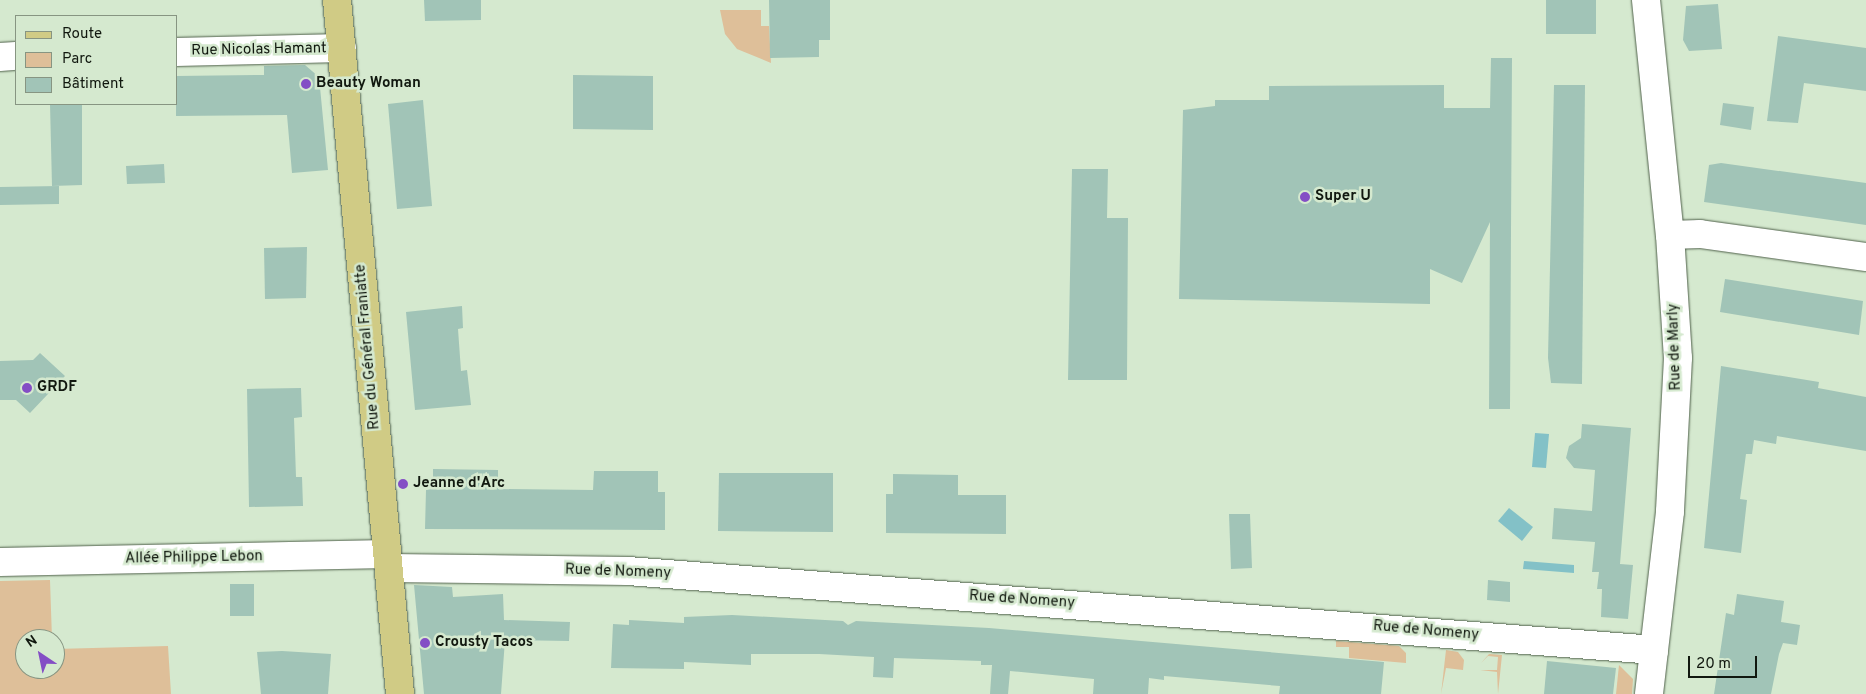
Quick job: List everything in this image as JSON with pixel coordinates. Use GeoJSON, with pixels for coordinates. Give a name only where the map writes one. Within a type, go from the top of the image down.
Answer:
{"type":"FeatureCollection","features":[{"type":"Feature","properties":{"kind":"main road","name":"Rue du Général Franiatte"},"geometry":{"type":"LineString","coordinates":[[337,0],[400,694]]}},
{"type":"Feature","properties":{"kind":"street","name":"Rue de Marly"},"geometry":{"type":"LineString","coordinates":[[1646,0],[1670,235],[1677,393],[1649,694]]}},
{"type":"Feature","properties":{"kind":"street","name":"Rue Nicolas Hamant"},"geometry":{"type":"LineString","coordinates":[[178,52],[342,48]]}},
{"type":"Feature","properties":{"kind":"street"},"geometry":{"type":"LineString","coordinates":[[0,57],[15,56]]}},
{"type":"Feature","properties":{"kind":"street"},"geometry":{"type":"LineString","coordinates":[[1670,235],[1700,234],[1866,257]]}},
{"type":"Feature","properties":{"kind":"street","name":"Allée Philippe Lebon"},"geometry":{"type":"LineString","coordinates":[[0,562],[388,561]]}},
{"type":"Feature","properties":{"kind":"street","name":"Rue de Nomeny"},"geometry":{"type":"LineString","coordinates":[[388,561],[628,570],[1654,650]]}},
{"type":"Feature","properties":{"kind":"green space"},"geometry":{"type":"Polygon","coordinates":[[[720,10],[761,10],[761,26],[769,26],[771,63],[737,49],[725,34],[720,10]]]}},
{"type":"Feature","properties":{"kind":"green space"},"geometry":{"type":"Polygon","coordinates":[[[50,580],[52,629],[15,629],[15,679],[65,679],[65,649],[168,646],[171,694],[0,694],[0,581],[50,580]]]}},
{"type":"Feature","properties":{"kind":"green space"},"geometry":{"type":"Polygon","coordinates":[[[1336,641],[1399,646],[1406,653],[1406,663],[1349,658],[1349,647],[1336,647],[1336,641]]]}},
{"type":"Feature","properties":{"kind":"green space"},"geometry":{"type":"Polygon","coordinates":[[[1446,650],[1458,652],[1464,660],[1463,670],[1446,668],[1441,694],[1446,650]]]}},
{"type":"Feature","properties":{"kind":"green space"},"geometry":{"type":"Polygon","coordinates":[[[1489,654],[1502,655],[1498,694],[1497,672],[1480,670],[1497,670],[1498,657],[1488,656],[1481,663],[1489,654]]]}},
{"type":"Feature","properties":{"kind":"green space"},"geometry":{"type":"Polygon","coordinates":[[[1619,665],[1633,679],[1632,694],[1616,694],[1619,665]]]}},
{"type":"Feature","properties":{"kind":"water"},"geometry":{"type":"Polygon","coordinates":[[[1535,433],[1549,434],[1546,468],[1532,467],[1535,433]]]}},
{"type":"Feature","properties":{"kind":"water"},"geometry":{"type":"Polygon","coordinates":[[[1509,508],[1533,527],[1522,541],[1498,521],[1509,508]]]}},
{"type":"Feature","properties":{"kind":"water"},"geometry":{"type":"Polygon","coordinates":[[[1524,561],[1574,565],[1574,573],[1523,569],[1524,561]]]}},
{"type":"Feature","properties":{"kind":"building"},"geometry":{"type":"Polygon","coordinates":[[[424,0],[481,0],[481,20],[425,21],[424,0]]]}},
{"type":"Feature","properties":{"kind":"building"},"geometry":{"type":"Polygon","coordinates":[[[769,0],[830,0],[830,40],[819,40],[819,57],[770,58],[769,0]]]}},
{"type":"Feature","properties":{"kind":"building"},"geometry":{"type":"Polygon","coordinates":[[[1546,0],[1596,0],[1596,34],[1546,34],[1546,0]]]}},
{"type":"Feature","properties":{"kind":"building"},"geometry":{"type":"Polygon","coordinates":[[[1718,4],[1722,49],[1689,51],[1683,40],[1686,6],[1718,4]]]}},
{"type":"Feature","properties":{"kind":"building"},"geometry":{"type":"Polygon","coordinates":[[[1778,36],[1866,48],[1866,91],[1804,83],[1798,123],[1767,121],[1778,36]]]}},
{"type":"Feature","properties":{"kind":"building","name":"Super U"},"geometry":{"type":"Polygon","coordinates":[[[1491,58],[1512,58],[1510,409],[1489,409],[1490,222],[1462,283],[1430,269],[1430,304],[1179,299],[1183,110],[1215,106],[1215,100],[1269,100],[1269,86],[1444,85],[1444,108],[1490,108],[1491,58]]]}},
{"type":"Feature","properties":{"kind":"building"},"geometry":{"type":"Polygon","coordinates":[[[305,65],[319,77],[328,170],[292,173],[287,115],[176,116],[178,76],[264,75],[264,66],[305,65]]]}},
{"type":"Feature","properties":{"kind":"building"},"geometry":{"type":"Polygon","coordinates":[[[573,75],[653,76],[653,130],[573,129],[573,75]]]}},
{"type":"Feature","properties":{"kind":"building"},"geometry":{"type":"Polygon","coordinates":[[[1554,85],[1585,85],[1582,384],[1551,383],[1548,358],[1554,85]]]}},
{"type":"Feature","properties":{"kind":"building"},"geometry":{"type":"Polygon","coordinates":[[[423,100],[432,206],[397,209],[388,104],[423,100]]]}},
{"type":"Feature","properties":{"kind":"building"},"geometry":{"type":"Polygon","coordinates":[[[1723,103],[1754,107],[1751,130],[1720,125],[1723,103]]]}},
{"type":"Feature","properties":{"kind":"building"},"geometry":{"type":"Polygon","coordinates":[[[50,105],[82,105],[82,185],[52,186],[50,105]]]}},
{"type":"Feature","properties":{"kind":"building"},"geometry":{"type":"Polygon","coordinates":[[[1721,163],[1866,183],[1866,225],[1704,202],[1709,165],[1721,163]]]}},
{"type":"Feature","properties":{"kind":"building"},"geometry":{"type":"Polygon","coordinates":[[[164,164],[165,183],[127,184],[126,166],[164,164]]]}},
{"type":"Feature","properties":{"kind":"building"},"geometry":{"type":"Polygon","coordinates":[[[1072,169],[1108,169],[1107,218],[1128,218],[1127,380],[1068,380],[1072,169]]]}},
{"type":"Feature","properties":{"kind":"building"},"geometry":{"type":"Polygon","coordinates":[[[59,186],[59,204],[0,205],[0,187],[59,186]]]}},
{"type":"Feature","properties":{"kind":"building"},"geometry":{"type":"Polygon","coordinates":[[[307,247],[306,298],[265,299],[264,248],[307,247]]]}},
{"type":"Feature","properties":{"kind":"building"},"geometry":{"type":"Polygon","coordinates":[[[1725,279],[1863,301],[1859,335],[1720,312],[1725,279]]]}},
{"type":"Feature","properties":{"kind":"building"},"geometry":{"type":"Polygon","coordinates":[[[462,306],[463,328],[458,329],[461,371],[467,370],[471,405],[415,410],[406,312],[462,306]]]}},
{"type":"Feature","properties":{"kind":"building","name":"GRDF"},"geometry":{"type":"Polygon","coordinates":[[[40,353],[65,376],[30,413],[16,400],[0,400],[0,361],[33,360],[40,353]]]}},
{"type":"Feature","properties":{"kind":"building"},"geometry":{"type":"Polygon","coordinates":[[[1721,366],[1819,382],[1818,388],[1866,397],[1866,451],[1777,436],[1776,444],[1754,440],[1752,454],[1746,454],[1740,499],[1747,500],[1741,553],[1704,548],[1721,366]]]}},
{"type":"Feature","properties":{"kind":"building"},"geometry":{"type":"Polygon","coordinates":[[[301,388],[302,417],[294,418],[296,477],[302,477],[303,506],[249,507],[247,389],[301,388]]]}},
{"type":"Feature","properties":{"kind":"building"},"geometry":{"type":"Polygon","coordinates":[[[1582,424],[1631,428],[1620,564],[1633,565],[1628,619],[1601,617],[1602,589],[1597,589],[1599,572],[1592,572],[1595,542],[1552,539],[1554,508],[1592,511],[1595,470],[1574,468],[1566,458],[1569,446],[1581,438],[1582,424]]]}},
{"type":"Feature","properties":{"kind":"building"},"geometry":{"type":"Polygon","coordinates":[[[433,469],[498,470],[498,489],[593,490],[594,471],[658,471],[658,492],[665,492],[665,530],[425,529],[426,490],[433,489],[433,469]]]}},
{"type":"Feature","properties":{"kind":"building"},"geometry":{"type":"Polygon","coordinates":[[[719,473],[833,473],[833,532],[718,531],[719,473]]]}},
{"type":"Feature","properties":{"kind":"building"},"geometry":{"type":"Polygon","coordinates":[[[893,474],[958,475],[958,495],[1006,495],[1006,534],[886,533],[886,494],[893,494],[893,474]]]}},
{"type":"Feature","properties":{"kind":"building"},"geometry":{"type":"Polygon","coordinates":[[[1229,514],[1250,514],[1252,568],[1231,569],[1229,514]]]}},
{"type":"Feature","properties":{"kind":"building"},"geometry":{"type":"Polygon","coordinates":[[[1488,580],[1510,582],[1510,602],[1487,600],[1488,580]]]}},
{"type":"Feature","properties":{"kind":"building"},"geometry":{"type":"Polygon","coordinates":[[[230,584],[254,584],[254,616],[230,616],[230,584]]]}},
{"type":"Feature","properties":{"kind":"building"},"geometry":{"type":"Polygon","coordinates":[[[414,585],[452,587],[453,597],[503,594],[504,620],[570,622],[569,641],[505,640],[501,694],[424,694],[414,585]]]}},
{"type":"Feature","properties":{"kind":"building"},"geometry":{"type":"Polygon","coordinates":[[[1737,594],[1784,601],[1781,622],[1800,625],[1797,645],[1783,643],[1771,694],[1714,694],[1726,613],[1734,615],[1737,594]]]}},
{"type":"Feature","properties":{"kind":"building"},"geometry":{"type":"Polygon","coordinates":[[[732,615],[843,621],[848,625],[856,621],[989,628],[1384,662],[1381,694],[1279,694],[1280,686],[1164,676],[1164,680],[1149,678],[1148,694],[1093,694],[1094,679],[1010,671],[1008,694],[990,694],[992,665],[981,665],[981,661],[894,658],[893,678],[873,677],[874,657],[819,654],[751,654],[751,665],[684,662],[684,669],[611,668],[613,624],[629,625],[629,620],[684,623],[684,617],[732,615]]]}},
{"type":"Feature","properties":{"kind":"building"},"geometry":{"type":"Polygon","coordinates":[[[282,651],[331,654],[328,694],[261,694],[257,652],[282,651]]]}},
{"type":"Feature","properties":{"kind":"building"},"geometry":{"type":"Polygon","coordinates":[[[1547,661],[1616,668],[1613,694],[1544,694],[1547,661]]]}},
{"type":"Feature","properties":{"kind":"place","name":"Beauty Woman"},"geometry":{"type":"Point","coordinates":[306,84]}},
{"type":"Feature","properties":{"kind":"place","name":"Super U"},"geometry":{"type":"Point","coordinates":[1305,197]}},
{"type":"Feature","properties":{"kind":"place","name":"GRDF"},"geometry":{"type":"Point","coordinates":[27,388]}},
{"type":"Feature","properties":{"kind":"place","name":"Jeanne d'Arc"},"geometry":{"type":"Point","coordinates":[403,484]}},
{"type":"Feature","properties":{"kind":"place","name":"Crousty Tacos"},"geometry":{"type":"Point","coordinates":[425,643]}}]}
